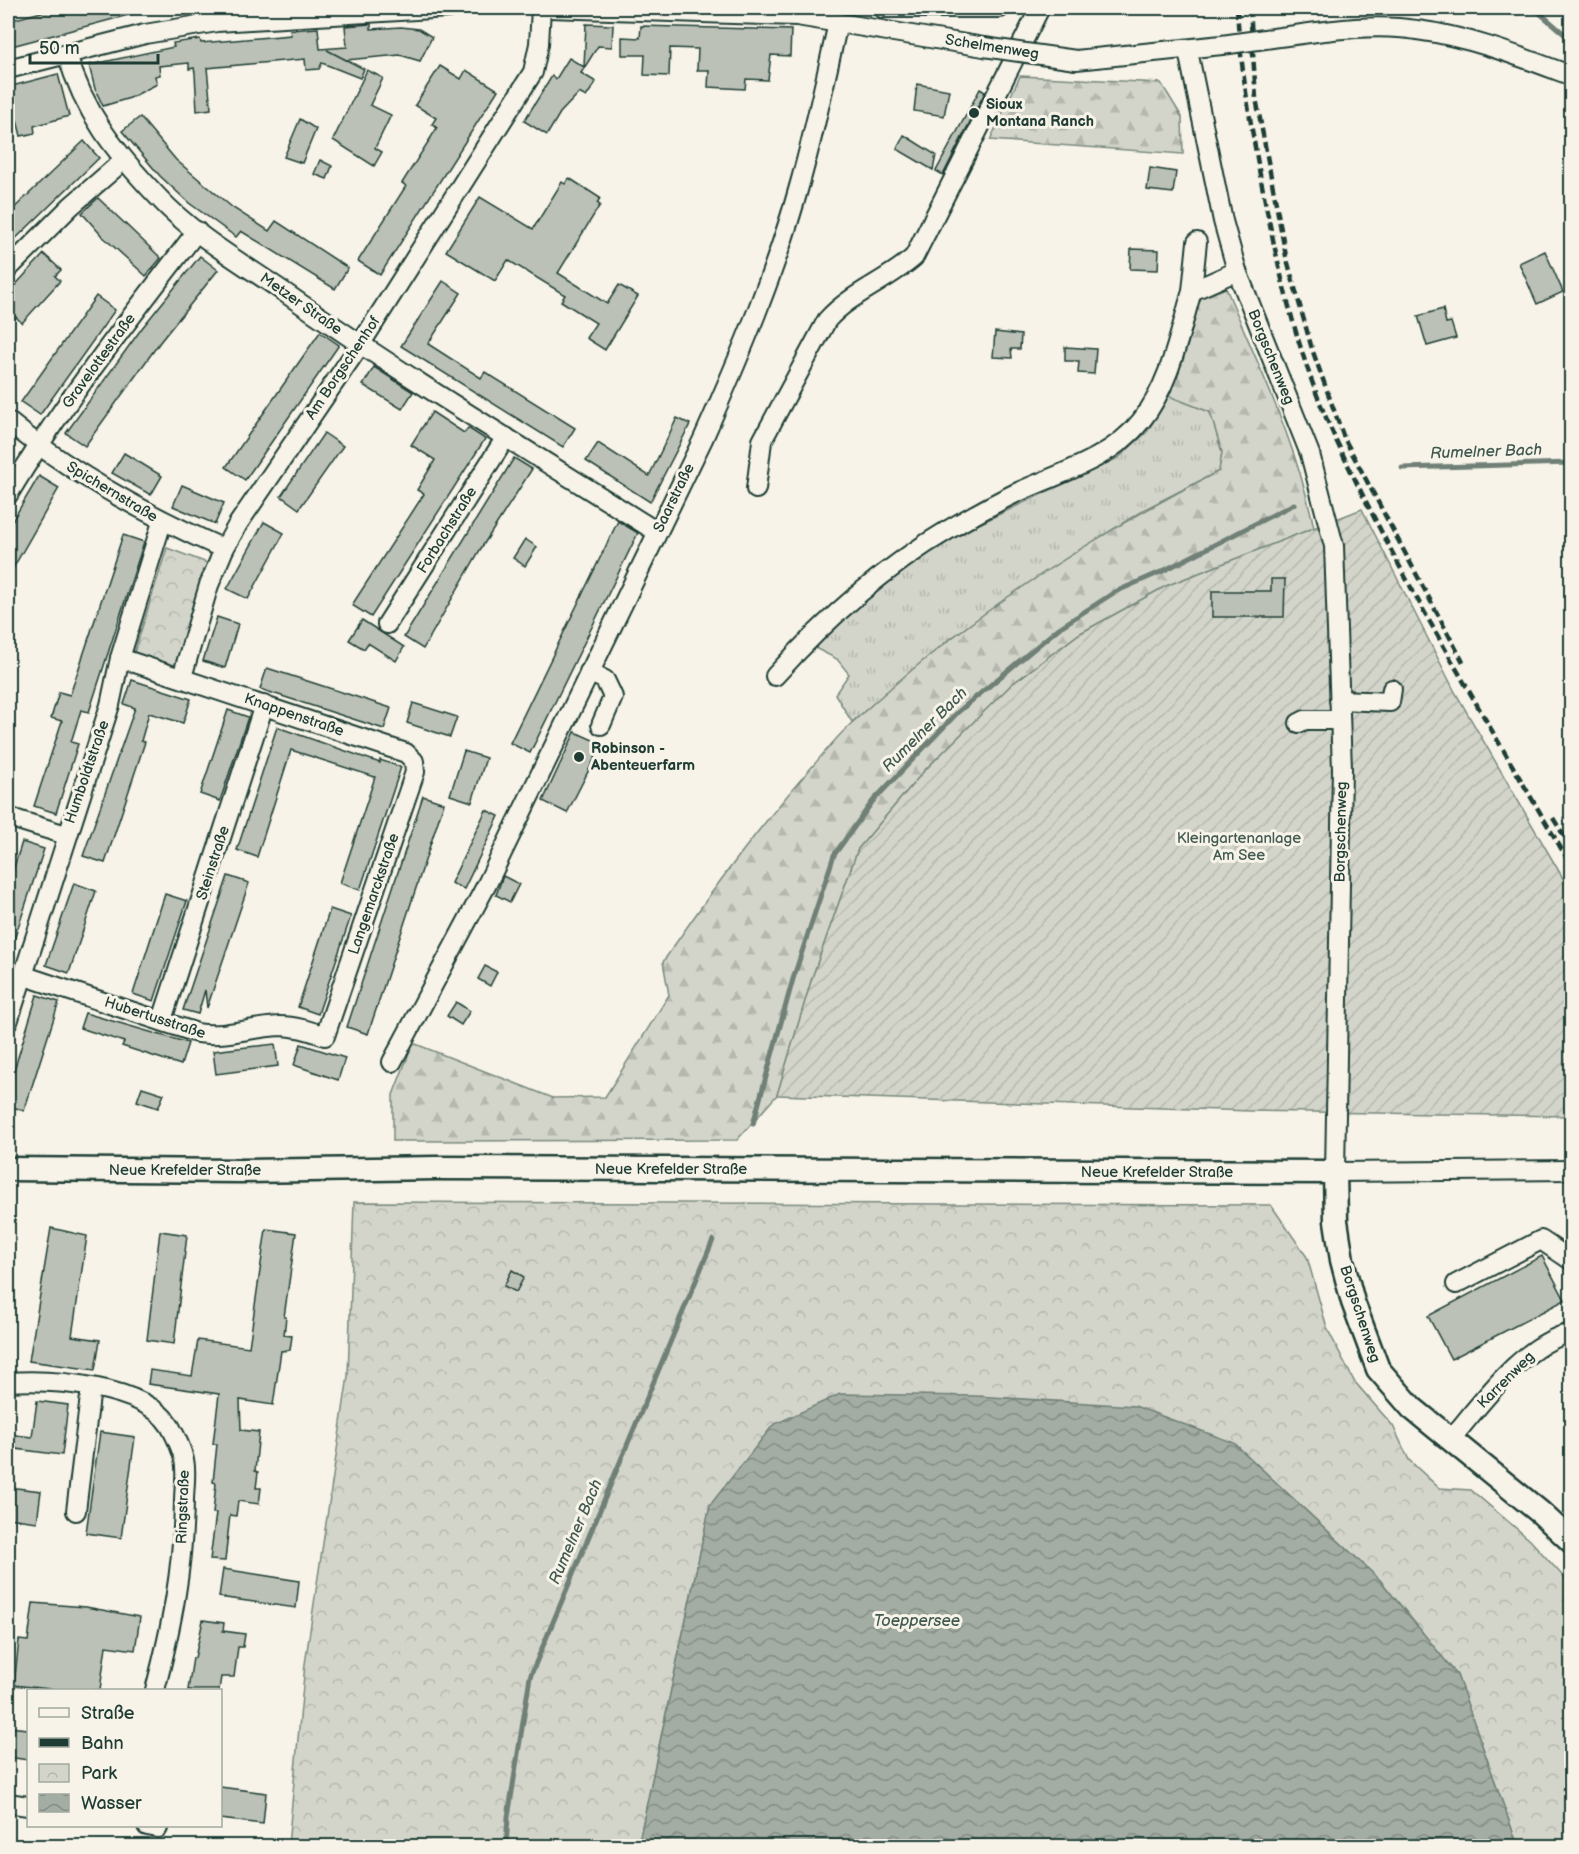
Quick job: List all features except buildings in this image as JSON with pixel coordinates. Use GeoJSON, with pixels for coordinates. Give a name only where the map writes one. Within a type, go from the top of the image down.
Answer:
{"type":"FeatureCollection","features":[{"type":"Feature","properties":{"kind":"main road","name":"Neue Krefelder Straße"},"geometry":{"type":"LineString","coordinates":[[8,1169],[239,1171],[436,1168],[1335,1172]]}},
{"type":"Feature","properties":{"kind":"main road","name":"Borgschenweg"},"geometry":{"type":"LineString","coordinates":[[1335,1172],[1336,1221],[1342,1260],[1353,1302],[1378,1369],[1412,1408],[1541,1513],[1572,1542]]}},
{"type":"Feature","properties":{"kind":"street"},"geometry":{"type":"LineString","coordinates":[[8,69],[145,33],[217,21],[449,8]]}},
{"type":"Feature","properties":{"kind":"street","name":"Am Borgschenhof"},"geometry":{"type":"LineString","coordinates":[[182,677],[209,585],[224,549],[253,499],[360,345],[533,72],[539,45],[542,8]]}},
{"type":"Feature","properties":{"kind":"street","name":"Schelmenweg"},"geometry":{"type":"LineString","coordinates":[[549,8],[797,12],[838,23],[1076,60],[1188,51],[1343,29],[1415,29],[1484,44],[1572,76]]}},
{"type":"Feature","properties":{"kind":"street","name":"Schelmenweg"},"geometry":{"type":"LineString","coordinates":[[882,8],[1000,8]]}},
{"type":"Feature","properties":{"kind":"street"},"geometry":{"type":"LineString","coordinates":[[756,489],[762,441],[827,320],[837,308],[899,270],[914,257],[1040,8]]}},
{"type":"Feature","properties":{"kind":"street","name":"Saarstraße"},"geometry":{"type":"LineString","coordinates":[[392,1062],[487,884],[703,439],[763,297],[800,184],[838,23]]}},
{"type":"Feature","properties":{"kind":"street","name":"Borgschenweg"},"geometry":{"type":"LineString","coordinates":[[1188,51],[1223,220],[1237,271],[1310,454],[1335,546],[1342,769],[1335,1172]]}},
{"type":"Feature","properties":{"kind":"street","name":"Metzer Straße"},"geometry":{"type":"LineString","coordinates":[[67,54],[84,102],[98,127],[159,199],[197,231],[360,345],[657,532]]}},
{"type":"Feature","properties":{"kind":"street"},"geometry":{"type":"LineString","coordinates":[[8,269],[71,206],[124,160]]}},
{"type":"Feature","properties":{"kind":"street","name":"Gravelottestraße"},"geometry":{"type":"LineString","coordinates":[[8,495],[37,446],[110,344],[197,231]]}},
{"type":"Feature","properties":{"kind":"street"},"geometry":{"type":"LineString","coordinates":[[775,676],[821,626],[878,576],[947,530],[1015,494],[1101,456],[1124,439],[1156,401],[1192,291],[1197,242]]}},
{"type":"Feature","properties":{"kind":"street"},"geometry":{"type":"LineString","coordinates":[[1192,291],[1237,271]]}},
{"type":"Feature","properties":{"kind":"street","name":"Spichernstraße"},"geometry":{"type":"LineString","coordinates":[[8,421],[37,446],[101,488],[162,522],[224,549]]}},
{"type":"Feature","properties":{"kind":"street","name":"Forbachstraße"},"geometry":{"type":"LineString","coordinates":[[387,624],[506,437]]}},
{"type":"Feature","properties":{"kind":"street","name":"Humboldtstraße"},"geometry":{"type":"LineString","coordinates":[[8,1022],[66,835],[110,705],[120,658],[162,522]]}},
{"type":"Feature","properties":{"kind":"street"},"geometry":{"type":"LineString","coordinates":[[120,658],[182,677]]}},
{"type":"Feature","properties":{"kind":"street"},"geometry":{"type":"LineString","coordinates":[[589,672],[605,680],[613,697],[601,725]]}},
{"type":"Feature","properties":{"kind":"street","name":"Knappenstraße"},"geometry":{"type":"LineString","coordinates":[[182,677],[406,753]]}},
{"type":"Feature","properties":{"kind":"street"},"geometry":{"type":"LineString","coordinates":[[1339,699],[1390,702],[1392,689]]}},
{"type":"Feature","properties":{"kind":"street","name":"Steinstraße"},"geometry":{"type":"LineString","coordinates":[[162,1020],[264,705]]}},
{"type":"Feature","properties":{"kind":"street"},"geometry":{"type":"LineString","coordinates":[[1299,723],[1305,720],[1340,720]]}},
{"type":"Feature","properties":{"kind":"street","name":"Langemarckstraße"},"geometry":{"type":"LineString","coordinates":[[325,1036],[416,772],[414,761],[406,753]]}},
{"type":"Feature","properties":{"kind":"street"},"geometry":{"type":"LineString","coordinates":[[8,817],[66,835]]}},
{"type":"Feature","properties":{"kind":"street","name":"Hubertusstraße"},"geometry":{"type":"LineString","coordinates":[[22,975],[197,1033],[217,1036],[278,1026],[303,1028],[325,1036]]}},
{"type":"Feature","properties":{"kind":"street"},"geometry":{"type":"LineString","coordinates":[[1335,1172],[1572,1170]]}},
{"type":"Feature","properties":{"kind":"street"},"geometry":{"type":"LineString","coordinates":[[1456,1284],[1541,1240],[1572,1261]]}},
{"type":"Feature","properties":{"kind":"street","name":"Karrenweg"},"geometry":{"type":"LineString","coordinates":[[1451,1439],[1506,1376],[1541,1345],[1572,1333]]}},
{"type":"Feature","properties":{"kind":"street","name":"Ringstraße"},"geometry":{"type":"LineString","coordinates":[[8,1382],[60,1383],[131,1397],[152,1408],[169,1425],[184,1459],[184,1530],[174,1617],[155,1689]]}},
{"type":"Feature","properties":{"kind":"street"},"geometry":{"type":"LineString","coordinates":[[76,1511],[91,1388]]}},
{"type":"Feature","properties":{"kind":"street"},"geometry":{"type":"LineString","coordinates":[[8,1803],[27,1806]]}},
{"type":"Feature","properties":{"kind":"green space"},"geometry":{"type":"Polygon","coordinates":[[[1020,76],[1161,83],[1182,117],[1183,154],[990,140],[1020,76]]]}},
{"type":"Feature","properties":{"kind":"green space"},"geometry":{"type":"Polygon","coordinates":[[[1226,288],[1264,377],[1298,466],[1314,528],[1166,586],[1079,634],[1011,685],[924,771],[858,849],[812,978],[777,1095],[737,1140],[393,1141],[393,1095],[413,1043],[553,1098],[605,1097],[669,995],[663,962],[753,838],[842,732],[938,649],[1028,583],[1122,524],[1219,471],[1222,452],[1210,412],[1169,396],[1188,343],[1199,298],[1226,288]]]}},
{"type":"Feature","properties":{"kind":"green space"},"geometry":{"type":"Polygon","coordinates":[[[1169,396],[1210,412],[1222,452],[1219,471],[1145,509],[1035,579],[947,641],[852,722],[835,694],[849,674],[837,659],[811,646],[881,586],[958,534],[1118,458],[1147,432],[1169,396]]]}},
{"type":"Feature","properties":{"kind":"green space","name":"Kleingartenanlage Am See"},"geometry":{"type":"Polygon","coordinates":[[[1362,509],[1455,692],[1571,892],[1571,1116],[1251,1111],[777,1095],[812,978],[858,849],[924,771],[1011,685],[1079,634],[1166,586],[1362,509]]]}},
{"type":"Feature","properties":{"kind":"green space"},"geometry":{"type":"Polygon","coordinates":[[[167,548],[210,564],[177,669],[134,653],[167,548]]]}},
{"type":"Feature","properties":{"kind":"green space"},"geometry":{"type":"Polygon","coordinates":[[[354,1202],[1271,1205],[1307,1257],[1327,1328],[1354,1381],[1393,1426],[1409,1460],[1439,1488],[1471,1490],[1530,1540],[1571,1585],[1571,1846],[1518,1846],[1457,1675],[1380,1580],[1234,1443],[710,1505],[638,1846],[288,1846],[305,1664],[348,1376],[354,1202]]]}},
{"type":"Feature","properties":{"kind":"water","name":"Toeppersee"},"geometry":{"type":"Polygon","coordinates":[[[840,1394],[975,1396],[1135,1406],[1234,1443],[1380,1580],[1457,1675],[1518,1846],[638,1846],[710,1505],[773,1425],[840,1394]]]}},
{"type":"Feature","properties":{"kind":"waterway"},"geometry":{"type":"LineString","coordinates":[[1534,8],[1570,39]]}},
{"type":"Feature","properties":{"kind":"waterway","name":"Rumelner Bach"},"geometry":{"type":"LineString","coordinates":[[1402,468],[1572,463]]}},
{"type":"Feature","properties":{"kind":"waterway","name":"Rumelner Bach"},"geometry":{"type":"LineString","coordinates":[[753,1124],[793,979],[834,855],[873,801],[958,712],[1059,628],[1115,592],[1163,571],[1294,504]]}},
{"type":"Feature","properties":{"kind":"waterway","name":"Rumelner Bach"},"geometry":{"type":"LineString","coordinates":[[506,1846],[508,1817],[530,1677],[713,1240]]}},
{"type":"Feature","properties":{"kind":"railway"},"geometry":{"type":"LineString","coordinates":[[1237,8],[1240,50],[1249,112],[1274,242],[1299,343],[1322,408],[1363,495],[1419,603],[1572,867]]}},
{"type":"Feature","properties":{"kind":"railway"},"geometry":{"type":"LineString","coordinates":[[1250,8],[1256,98],[1286,256],[1312,349],[1344,438],[1463,662]]}},
{"type":"Feature","properties":{"kind":"railway"},"geometry":{"type":"LineString","coordinates":[[1553,818],[1572,849]]}},
{"type":"Feature","properties":{"kind":"place","name":"Sioux Montana Ranch"},"geometry":{"type":"Point","coordinates":[974,113]}},
{"type":"Feature","properties":{"kind":"place","name":"Robinson - Abenteuerfarm"},"geometry":{"type":"Point","coordinates":[579,757]}}]}
